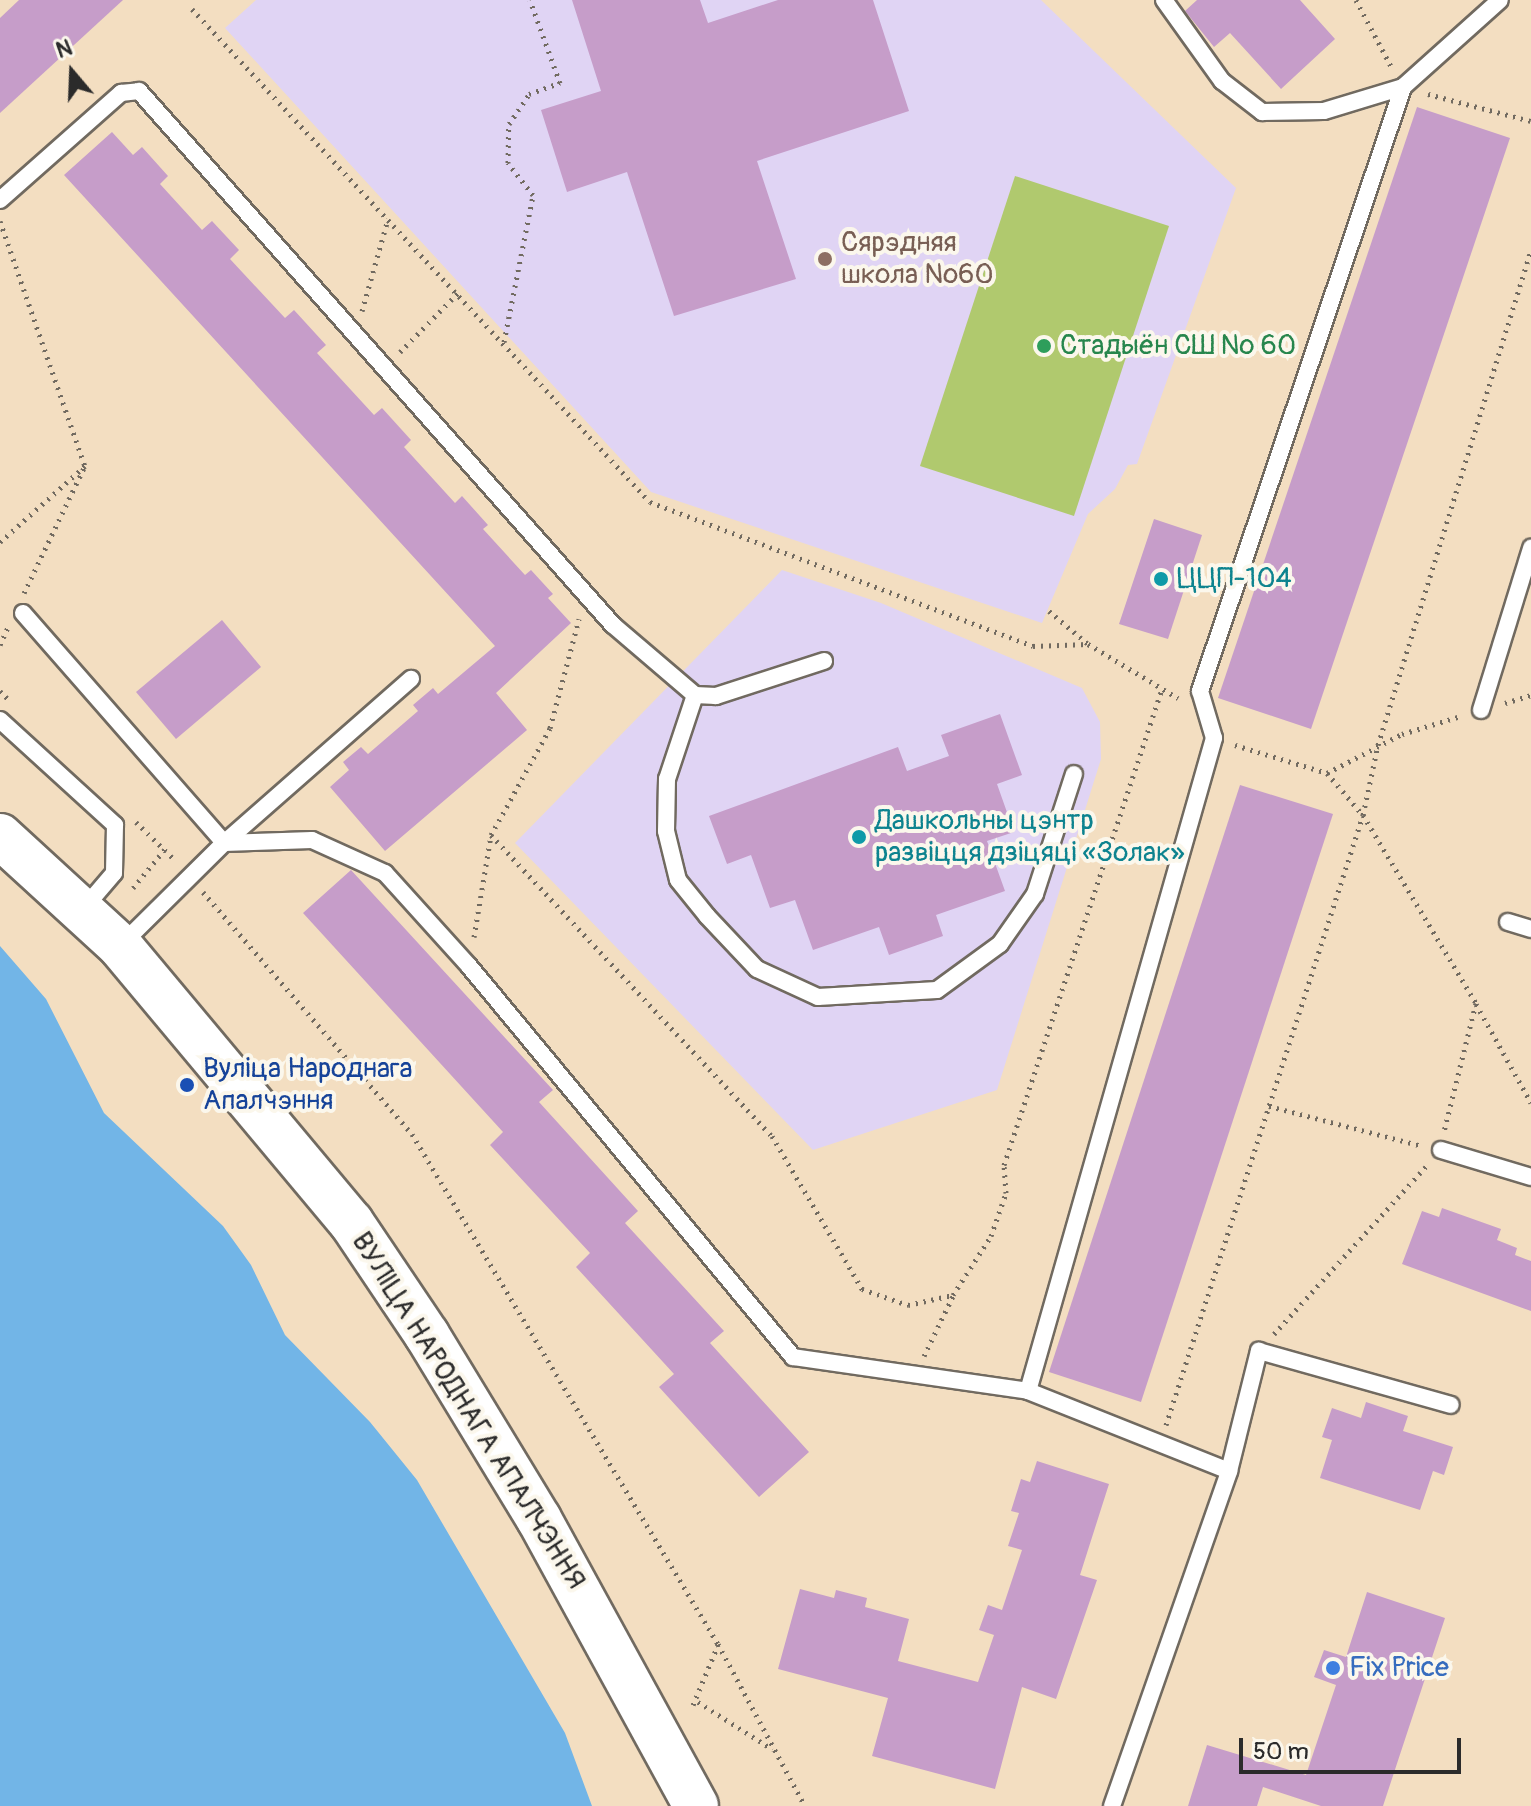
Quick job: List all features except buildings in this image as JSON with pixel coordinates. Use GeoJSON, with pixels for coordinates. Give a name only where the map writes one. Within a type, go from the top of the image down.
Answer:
{"type":"FeatureCollection","features":[{"type":"Feature","properties":{"kind":"street","name":"ВУЛІЦА НАРОДНАГА АПАЛЧЭННЯ"},"geometry":{"type":"LineString","coordinates":[[0,836],[80,913],[120,946],[351,1222],[419,1322],[539,1519],[696,1806]]}},
{"type":"Feature","properties":{"kind":"lane"},"geometry":{"type":"LineString","coordinates":[[1164,0],[1222,81],[1262,112],[1324,111],[1403,87],[1500,0]]}},
{"type":"Feature","properties":{"kind":"lane"},"geometry":{"type":"LineString","coordinates":[[1028,1391],[1214,738],[1200,691],[1403,87]]}},
{"type":"Feature","properties":{"kind":"lane"},"geometry":{"type":"LineString","coordinates":[[0,200],[121,93],[139,91],[613,625],[695,695],[716,696],[824,661]]}},
{"type":"Feature","properties":{"kind":"lane"},"geometry":{"type":"LineString","coordinates":[[1481,710],[1531,548]]}},
{"type":"Feature","properties":{"kind":"lane"},"geometry":{"type":"LineString","coordinates":[[19,611],[224,843]]}},
{"type":"Feature","properties":{"kind":"lane"},"geometry":{"type":"LineString","coordinates":[[120,946],[187,874],[411,679]]}},
{"type":"Feature","properties":{"kind":"lane"},"geometry":{"type":"LineString","coordinates":[[695,695],[667,779],[666,831],[678,880],[757,969],[818,997],[937,990],[1000,944],[1035,894],[1074,774]]}},
{"type":"Feature","properties":{"kind":"lane"},"geometry":{"type":"LineString","coordinates":[[0,720],[115,825],[114,873],[80,913]]}},
{"type":"Feature","properties":{"kind":"lane"},"geometry":{"type":"LineString","coordinates":[[224,843],[312,840],[385,873],[469,966],[793,1357],[1028,1391],[1229,1471]]}},
{"type":"Feature","properties":{"kind":"lane"},"geometry":{"type":"LineString","coordinates":[[1508,922],[1531,929]]}},
{"type":"Feature","properties":{"kind":"lane"},"geometry":{"type":"LineString","coordinates":[[1441,1150],[1531,1177]]}},
{"type":"Feature","properties":{"kind":"lane"},"geometry":{"type":"LineString","coordinates":[[1112,1806],[1229,1471],[1259,1351],[1451,1405]]}},
{"type":"Feature","properties":{"kind":"path"},"geometry":{"type":"LineString","coordinates":[[504,342],[533,195],[508,163],[509,124],[529,94],[560,83],[530,0]]}},
{"type":"Feature","properties":{"kind":"path"},"geometry":{"type":"LineString","coordinates":[[192,9],[459,292],[650,502],[1033,646],[1088,644]]}},
{"type":"Feature","properties":{"kind":"path"},"geometry":{"type":"LineString","coordinates":[[355,335],[388,219]]}},
{"type":"Feature","properties":{"kind":"path"},"geometry":{"type":"LineString","coordinates":[[0,221],[85,466],[19,611],[0,645]]}},
{"type":"Feature","properties":{"kind":"path"},"geometry":{"type":"LineString","coordinates":[[1160,1444],[1363,815],[1378,745],[1531,250]]}},
{"type":"Feature","properties":{"kind":"path"},"geometry":{"type":"LineString","coordinates":[[384,368],[459,292]]}},
{"type":"Feature","properties":{"kind":"path"},"geometry":{"type":"LineString","coordinates":[[0,542],[85,466]]}},
{"type":"Feature","properties":{"kind":"path"},"geometry":{"type":"LineString","coordinates":[[469,966],[491,835],[550,728],[585,594]]}},
{"type":"Feature","properties":{"kind":"path"},"geometry":{"type":"LineString","coordinates":[[1049,611],[1088,644],[1206,715]]}},
{"type":"Feature","properties":{"kind":"path"},"geometry":{"type":"LineString","coordinates":[[915,1375],[953,1295],[991,1236],[1006,1193],[1004,1165],[1162,689]]}},
{"type":"Feature","properties":{"kind":"path"},"geometry":{"type":"LineString","coordinates":[[0,691],[11,702]]}},
{"type":"Feature","properties":{"kind":"path"},"geometry":{"type":"LineString","coordinates":[[1327,773],[1378,745],[1531,695]]}},
{"type":"Feature","properties":{"kind":"path"},"geometry":{"type":"LineString","coordinates":[[1214,738],[1327,773],[1363,815],[1476,1003],[1531,1103]]}},
{"type":"Feature","properties":{"kind":"path"},"geometry":{"type":"LineString","coordinates":[[132,818],[165,849],[412,1134],[718,1644],[805,1806]]}},
{"type":"Feature","properties":{"kind":"path"},"geometry":{"type":"LineString","coordinates":[[491,835],[772,1136],[862,1289],[908,1305],[953,1295]]}},
{"type":"Feature","properties":{"kind":"path"},"geometry":{"type":"LineString","coordinates":[[133,889],[165,849]]}},
{"type":"Feature","properties":{"kind":"path"},"geometry":{"type":"LineString","coordinates":[[1259,1351],[1441,1150],[1476,1003]]}},
{"type":"Feature","properties":{"kind":"path"},"geometry":{"type":"LineString","coordinates":[[1269,1106],[1441,1150]]}},
{"type":"Feature","properties":{"kind":"path"},"geometry":{"type":"LineString","coordinates":[[718,1644],[696,1704],[775,1751]]}},
{"type":"Feature","properties":{"kind":"shaded area","name":"Сярэдняя школа №60"},"geometry":{"type":"Polygon","coordinates":[[[256,0],[1041,0],[1236,188],[1137,464],[1128,465],[1115,489],[1088,514],[1042,623],[651,492],[225,28],[256,0]]]}},
{"type":"Feature","properties":{"kind":"shaded area"},"geometry":{"type":"Polygon","coordinates":[[[782,570],[881,603],[1082,688],[1100,722],[1101,759],[997,1090],[813,1150],[515,843],[782,570]]]}},
{"type":"Feature","properties":{"kind":"green space","name":"Стадыён СШ № 60"},"geometry":{"type":"Polygon","coordinates":[[[1015,176],[1169,226],[1074,516],[920,466],[1015,176]]]}},
{"type":"Feature","properties":{"kind":"water"},"geometry":{"type":"Polygon","coordinates":[[[0,946],[46,999],[104,1113],[223,1226],[251,1265],[285,1335],[370,1422],[417,1480],[565,1733],[592,1806],[0,1806],[0,946]]]}},
{"type":"Feature","properties":{"kind":"place","name":"Сярэдняя школа №60"},"geometry":{"type":"Point","coordinates":[825,259]}},
{"type":"Feature","properties":{"kind":"place","name":"Стадыён СШ № 60"},"geometry":{"type":"Point","coordinates":[1044,346]}},
{"type":"Feature","properties":{"kind":"place","name":"ЦЦП-104"},"geometry":{"type":"Point","coordinates":[1161,579]}},
{"type":"Feature","properties":{"kind":"place","name":"Дашкольны цэнтр развіцця дзіцяці «Золак»"},"geometry":{"type":"Point","coordinates":[859,837]}},
{"type":"Feature","properties":{"kind":"place","name":"Вуліца Народнага Апалчэння"},"geometry":{"type":"Point","coordinates":[187,1085]}},
{"type":"Feature","properties":{"kind":"place","name":"Fix Price"},"geometry":{"type":"Point","coordinates":[1333,1668]}}]}
